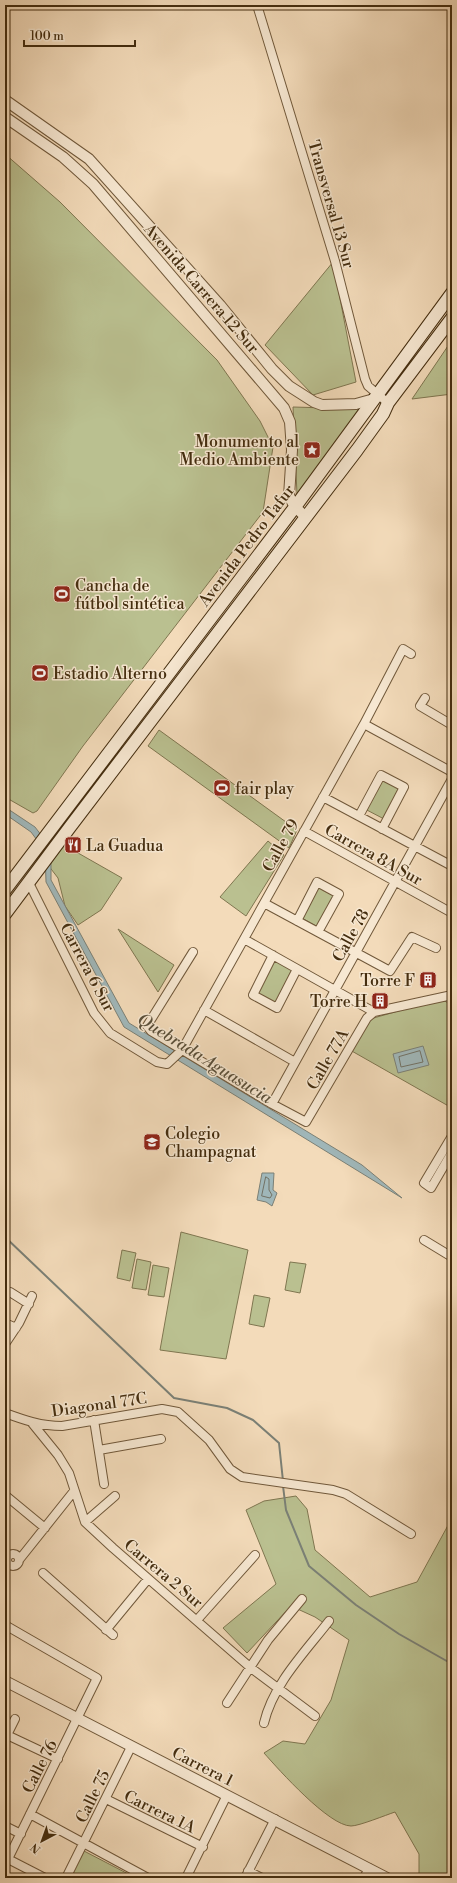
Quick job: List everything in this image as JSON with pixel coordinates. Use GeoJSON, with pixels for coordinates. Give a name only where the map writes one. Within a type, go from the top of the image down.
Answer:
{"type":"FeatureCollection","features":[{"type":"Feature","properties":{"kind":"main road","name":"Avenida Pedro Tafur"},"geometry":{"type":"LineString","coordinates":[[5,890],[295,507],[452,293]]}},
{"type":"Feature","properties":{"kind":"main road","name":"Avenida Pedro Tafur"},"geometry":{"type":"LineString","coordinates":[[5,914],[306,517],[383,414],[388,403],[452,318]]}},
{"type":"Feature","properties":{"kind":"street","name":"Transversal 13 Sur"},"geometry":{"type":"LineString","coordinates":[[257,5],[335,261],[364,379],[375,397],[388,403]]}},
{"type":"Feature","properties":{"kind":"street","name":"Avenida Carrera 12 Sur"},"geometry":{"type":"LineString","coordinates":[[5,100],[89,159],[220,305],[272,370],[289,386],[314,402],[322,405],[356,404],[375,397]]}},
{"type":"Feature","properties":{"kind":"street","name":"Avenida Carrera 12 Sur"},"geometry":{"type":"LineString","coordinates":[[5,117],[63,157],[93,184],[284,408],[290,422],[292,450],[289,496],[295,507]]}},
{"type":"Feature","properties":{"kind":"street"},"geometry":{"type":"LineString","coordinates":[[295,507],[306,517]]}},
{"type":"Feature","properties":{"kind":"street","name":"Calle 79"},"geometry":{"type":"LineString","coordinates":[[181,1052],[364,724],[403,649],[411,654]]}},
{"type":"Feature","properties":{"kind":"street"},"geometry":{"type":"LineString","coordinates":[[425,698],[420,706],[452,725]]}},
{"type":"Feature","properties":{"kind":"street"},"geometry":{"type":"LineString","coordinates":[[364,724],[452,772]]}},
{"type":"Feature","properties":{"kind":"street"},"geometry":{"type":"LineString","coordinates":[[359,816],[381,775],[404,787],[382,829]]}},
{"type":"Feature","properties":{"kind":"street","name":"Calle 78"},"geometry":{"type":"LineString","coordinates":[[272,1104],[416,847],[452,779]]}},
{"type":"Feature","properties":{"kind":"street","name":"Carrera 8A Sur"},"geometry":{"type":"LineString","coordinates":[[323,797],[452,866]]}},
{"type":"Feature","properties":{"kind":"street","name":"Carrera 8A Sur"},"geometry":{"type":"LineString","coordinates":[[304,831],[452,913]]}},
{"type":"Feature","properties":{"kind":"street"},"geometry":{"type":"LineString","coordinates":[[297,921],[318,882],[339,894],[318,932]]}},
{"type":"Feature","properties":{"kind":"street","name":"Carrera 6 Sur"},"geometry":{"type":"LineString","coordinates":[[29,883],[81,989],[94,1013],[110,1033],[156,1062],[167,1064],[181,1052]]}},
{"type":"Feature","properties":{"kind":"street"},"geometry":{"type":"LineString","coordinates":[[264,903],[390,971],[412,937],[436,948]]}},
{"type":"Feature","properties":{"kind":"street"},"geometry":{"type":"LineString","coordinates":[[244,939],[374,1012],[452,995]]}},
{"type":"Feature","properties":{"kind":"street"},"geometry":{"type":"LineString","coordinates":[[193,952],[147,1026],[150,1031],[181,1052],[272,1104]]}},
{"type":"Feature","properties":{"kind":"street"},"geometry":{"type":"LineString","coordinates":[[273,955],[253,995],[277,1008],[297,969]]}},
{"type":"Feature","properties":{"kind":"street"},"geometry":{"type":"LineString","coordinates":[[204,1010],[295,1062]]}},
{"type":"Feature","properties":{"kind":"street","name":"Calle 77A"},"geometry":{"type":"LineString","coordinates":[[272,1104],[306,1122],[367,1018],[374,1012]]}},
{"type":"Feature","properties":{"kind":"street"},"geometry":{"type":"LineString","coordinates":[[452,1136],[449,1146],[424,1183],[431,1188],[449,1164],[452,1152]]}},
{"type":"Feature","properties":{"kind":"street"},"geometry":{"type":"LineString","coordinates":[[424,1240],[452,1257]]}},
{"type":"Feature","properties":{"kind":"street"},"geometry":{"type":"LineString","coordinates":[[5,1344],[16,1328],[30,1300],[10,1292]]}},
{"type":"Feature","properties":{"kind":"street"},"geometry":{"type":"LineString","coordinates":[[5,1323],[16,1328]]}},
{"type":"Feature","properties":{"kind":"street","name":"Diagonal 77C"},"geometry":{"type":"LineString","coordinates":[[5,1413],[32,1423],[62,1426],[162,1409],[178,1412],[209,1440],[230,1469],[236,1474],[242,1477],[333,1490],[346,1494],[411,1534]]}},
{"type":"Feature","properties":{"kind":"street"},"geometry":{"type":"LineString","coordinates":[[94,1420],[104,1484]]}},
{"type":"Feature","properties":{"kind":"street","name":"Carrera 2 Sur"},"geometry":{"type":"LineString","coordinates":[[32,1423],[58,1455],[69,1473],[85,1522],[250,1668],[315,1716]]}},
{"type":"Feature","properties":{"kind":"street"},"geometry":{"type":"LineString","coordinates":[[99,1450],[161,1439]]}},
{"type":"Feature","properties":{"kind":"street"},"geometry":{"type":"LineString","coordinates":[[6,1565],[15,1566],[74,1491]]}},
{"type":"Feature","properties":{"kind":"street"},"geometry":{"type":"LineString","coordinates":[[5,1495],[45,1528]]}},
{"type":"Feature","properties":{"kind":"street"},"geometry":{"type":"LineString","coordinates":[[85,1522],[115,1496]]}},
{"type":"Feature","properties":{"kind":"street"},"geometry":{"type":"LineString","coordinates":[[197,1620],[255,1555]]}},
{"type":"Feature","properties":{"kind":"street"},"geometry":{"type":"LineString","coordinates":[[43,1573],[113,1635]]}},
{"type":"Feature","properties":{"kind":"street"},"geometry":{"type":"LineString","coordinates":[[106,1630],[148,1579]]}},
{"type":"Feature","properties":{"kind":"street"},"geometry":{"type":"LineString","coordinates":[[227,1703],[268,1640],[302,1599]]}},
{"type":"Feature","properties":{"kind":"street"},"geometry":{"type":"LineString","coordinates":[[264,1723],[269,1704],[293,1668],[329,1621]]}},
{"type":"Feature","properties":{"kind":"street","name":"Calle 76"},"geometry":{"type":"LineString","coordinates":[[5,1625],[98,1678],[7,1862]]}},
{"type":"Feature","properties":{"kind":"street","name":"Carrera 1"},"geometry":{"type":"LineString","coordinates":[[5,1681],[78,1720],[387,1878]]}},
{"type":"Feature","properties":{"kind":"street"},"geometry":{"type":"LineString","coordinates":[[15,1719],[7,1735],[58,1759]]}},
{"type":"Feature","properties":{"kind":"street","name":"Calle 75"},"geometry":{"type":"LineString","coordinates":[[66,1878],[131,1747]]}},
{"type":"Feature","properties":{"kind":"street"},"geometry":{"type":"LineString","coordinates":[[186,1878],[203,1847],[227,1795]]}},
{"type":"Feature","properties":{"kind":"street","name":"Carrera 1A"},"geometry":{"type":"LineString","coordinates":[[106,1799],[203,1847]]}},
{"type":"Feature","properties":{"kind":"street"},"geometry":{"type":"LineString","coordinates":[[30,1814],[148,1878]]}},
{"type":"Feature","properties":{"kind":"street"},"geometry":{"type":"LineString","coordinates":[[262,1878],[247,1875],[275,1820]]}},
{"type":"Feature","properties":{"kind":"street"},"geometry":{"type":"LineString","coordinates":[[5,1826],[21,1834]]}},
{"type":"Feature","properties":{"kind":"street"},"geometry":{"type":"LineString","coordinates":[[7,1862],[45,1878]]}},
{"type":"Feature","properties":{"kind":"street"},"geometry":{"type":"LineString","coordinates":[[364,1878],[369,1868]]}},
{"type":"Feature","properties":{"kind":"green space"},"geometry":{"type":"Polygon","coordinates":[[[5,154],[60,202],[217,360],[260,421],[273,447],[263,512],[83,746],[37,811],[33,813],[5,797],[5,154]]]}},
{"type":"Feature","properties":{"kind":"green space"},"geometry":{"type":"Polygon","coordinates":[[[333,262],[356,382],[313,395],[265,345],[333,262]]]}},
{"type":"Feature","properties":{"kind":"green space"},"geometry":{"type":"Polygon","coordinates":[[[452,340],[452,394],[412,399],[452,340]]]}},
{"type":"Feature","properties":{"kind":"green space"},"geometry":{"type":"Polygon","coordinates":[[[293,407],[362,409],[297,494],[293,407]]]}},
{"type":"Feature","properties":{"kind":"green space","name":"fair play"},"geometry":{"type":"Polygon","coordinates":[[[159,730],[297,830],[289,848],[148,746],[159,730]]]}},
{"type":"Feature","properties":{"kind":"green space"},"geometry":{"type":"Polygon","coordinates":[[[381,775],[404,787],[386,820],[363,808],[381,775]]]}},
{"type":"Feature","properties":{"kind":"green space"},"geometry":{"type":"Polygon","coordinates":[[[268,841],[284,855],[246,916],[220,897],[268,841]]]}},
{"type":"Feature","properties":{"kind":"green space"},"geometry":{"type":"Polygon","coordinates":[[[64,845],[122,878],[101,910],[78,925],[65,906],[58,878],[48,865],[64,845]]]}},
{"type":"Feature","properties":{"kind":"green space"},"geometry":{"type":"Polygon","coordinates":[[[318,884],[337,895],[320,928],[300,917],[318,884]]]}},
{"type":"Feature","properties":{"kind":"green space"},"geometry":{"type":"Polygon","coordinates":[[[118,929],[174,965],[158,992],[118,929]]]}},
{"type":"Feature","properties":{"kind":"green space"},"geometry":{"type":"Polygon","coordinates":[[[272,959],[293,969],[276,1007],[254,995],[272,959]]]}},
{"type":"Feature","properties":{"kind":"green space"},"geometry":{"type":"Polygon","coordinates":[[[441,999],[452,1005],[452,1108],[350,1050],[370,1019],[441,999]]]}},
{"type":"Feature","properties":{"kind":"green space"},"geometry":{"type":"Polygon","coordinates":[[[181,1232],[248,1250],[226,1359],[160,1350],[181,1232]]]}},
{"type":"Feature","properties":{"kind":"green space"},"geometry":{"type":"Polygon","coordinates":[[[122,1250],[136,1253],[130,1281],[117,1278],[122,1250]]]}},
{"type":"Feature","properties":{"kind":"green space"},"geometry":{"type":"Polygon","coordinates":[[[137,1259],[151,1262],[146,1290],[132,1288],[137,1259]]]}},
{"type":"Feature","properties":{"kind":"green space"},"geometry":{"type":"Polygon","coordinates":[[[290,1262],[306,1264],[300,1293],[285,1290],[290,1262]]]}},
{"type":"Feature","properties":{"kind":"green space"},"geometry":{"type":"Polygon","coordinates":[[[153,1265],[169,1268],[164,1297],[148,1295],[153,1265]]]}},
{"type":"Feature","properties":{"kind":"green space"},"geometry":{"type":"Polygon","coordinates":[[[254,1295],[270,1298],[264,1327],[249,1324],[254,1295]]]}},
{"type":"Feature","properties":{"kind":"green space"},"geometry":{"type":"Polygon","coordinates":[[[296,1496],[307,1509],[315,1550],[370,1597],[417,1582],[452,1518],[452,1878],[423,1878],[419,1875],[419,1854],[395,1812],[355,1826],[342,1824],[330,1817],[305,1796],[264,1753],[283,1741],[305,1744],[331,1700],[349,1640],[315,1617],[291,1606],[247,1653],[223,1628],[276,1584],[246,1510],[264,1501],[296,1496]]]}},
{"type":"Feature","properties":{"kind":"green space"},"geometry":{"type":"Polygon","coordinates":[[[84,1851],[136,1878],[70,1878],[84,1851]]]}},
{"type":"Feature","properties":{"kind":"water","name":"Quebrada Aguasucia"},"geometry":{"type":"Polygon","coordinates":[[[5,807],[35,827],[51,848],[51,880],[129,1023],[362,1165],[402,1198],[124,1027],[46,882],[45,851],[31,832],[5,814],[5,807]]]}},
{"type":"Feature","properties":{"kind":"water"},"geometry":{"type":"Polygon","coordinates":[[[423,1046],[429,1065],[398,1073],[393,1054],[423,1046]]]}},
{"type":"Feature","properties":{"kind":"water"},"geometry":{"type":"Polygon","coordinates":[[[262,1173],[274,1173],[273,1190],[277,1193],[272,1206],[266,1202],[257,1200],[262,1173]]]}},
{"type":"Feature","properties":{"kind":"waterway"},"geometry":{"type":"LineString","coordinates":[[5,1237],[174,1398],[227,1408],[253,1420],[279,1443],[283,1481]]}},
{"type":"Feature","properties":{"kind":"waterway"},"geometry":{"type":"LineString","coordinates":[[283,1486],[286,1510],[309,1566],[356,1605],[399,1634],[452,1664]]}},
{"type":"Feature","properties":{"kind":"place","name":"Monumento al Medio Ambiente"},"geometry":{"type":"Point","coordinates":[312,450]}},
{"type":"Feature","properties":{"kind":"place","name":"Cancha de fútbol sintética"},"geometry":{"type":"Point","coordinates":[62,594]}},
{"type":"Feature","properties":{"kind":"place","name":"Estadio Alterno"},"geometry":{"type":"Point","coordinates":[40,673]}},
{"type":"Feature","properties":{"kind":"place","name":"fair play"},"geometry":{"type":"Point","coordinates":[222,788]}},
{"type":"Feature","properties":{"kind":"place","name":"La Guadua"},"geometry":{"type":"Point","coordinates":[73,845]}},
{"type":"Feature","properties":{"kind":"place","name":"Torre F"},"geometry":{"type":"Point","coordinates":[428,980]}},
{"type":"Feature","properties":{"kind":"place","name":"Torre H"},"geometry":{"type":"Point","coordinates":[380,1001]}},
{"type":"Feature","properties":{"kind":"place","name":"Colegio Champagnat"},"geometry":{"type":"Point","coordinates":[152,1142]}}]}
